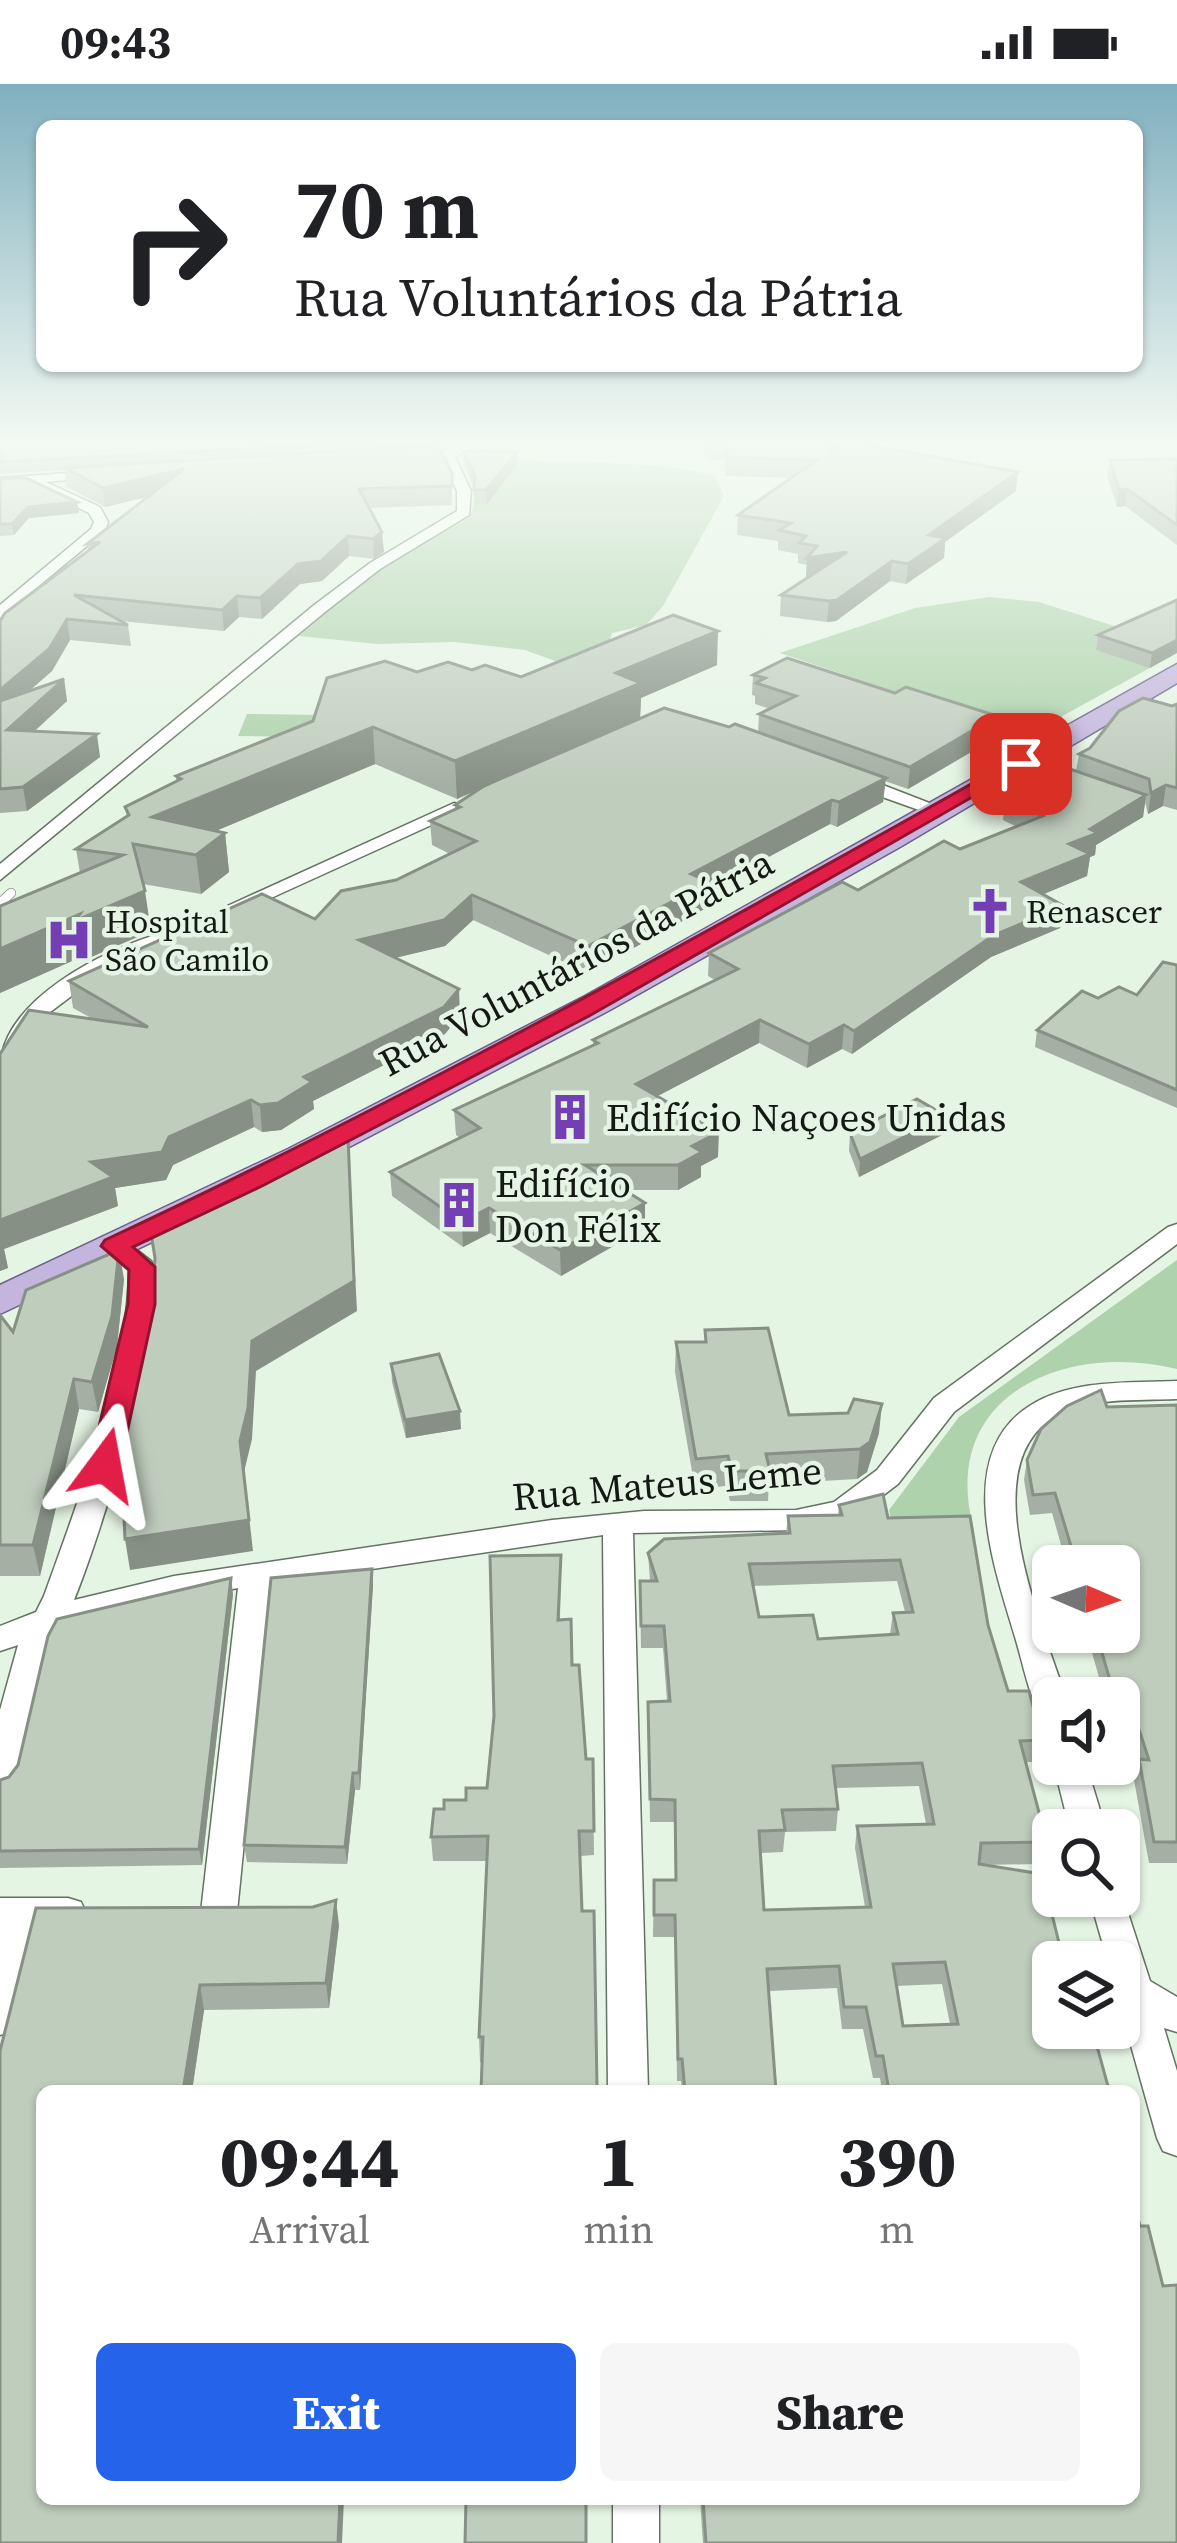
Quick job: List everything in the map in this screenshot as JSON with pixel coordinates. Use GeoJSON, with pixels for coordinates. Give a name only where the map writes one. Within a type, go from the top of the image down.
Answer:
{"type":"FeatureCollection","features":[{"type":"Feature","properties":{"kind":"main road","name":"Rua Voluntários da Pátria"},"geometry":{"type":"LineString","coordinates":[[0,1300],[255,1180],[581,1011],[940,811],[1032,769],[1177,672]]}},
{"type":"Feature","properties":{"kind":"street"},"geometry":{"type":"LineString","coordinates":[[0,613],[66,558]]}},
{"type":"Feature","properties":{"kind":"street"},"geometry":{"type":"LineString","coordinates":[[0,874],[336,595],[389,558]]}},
{"type":"Feature","properties":{"kind":"street"},"geometry":{"type":"LineString","coordinates":[[839,775],[940,811]]}},
{"type":"Feature","properties":{"kind":"street"},"geometry":{"type":"LineString","coordinates":[[219,914],[473,802]]}},
{"type":"Feature","properties":{"kind":"street"},"geometry":{"type":"LineString","coordinates":[[0,1063],[33,1014],[90,971],[176,933]]}},
{"type":"Feature","properties":{"kind":"street","name":"Rua Mateus Leme"},"geometry":{"type":"LineString","coordinates":[[0,1639],[71,1609],[255,1575],[618,1523],[797,1519],[842,1511],[879,1490],[920,1430],[944,1405],[1177,1232]]}},
{"type":"Feature","properties":{"kind":"street"},"geometry":{"type":"LineString","coordinates":[[0,1780],[27,1660],[60,1596],[105,1465],[142,1304],[142,1267],[115,1246]]}},
{"type":"Feature","properties":{"kind":"street"},"geometry":{"type":"LineString","coordinates":[[1044,1677],[1005,1540],[997,1492],[1008,1442],[1036,1412],[1075,1394],[1119,1387],[1177,1390]]}},
{"type":"Feature","properties":{"kind":"street"},"geometry":{"type":"LineString","coordinates":[[618,1523],[628,2085]]}},
{"type":"Feature","properties":{"kind":"street"},"geometry":{"type":"LineString","coordinates":[[219,1912],[255,1575]]}},
{"type":"Feature","properties":{"kind":"street"},"geometry":{"type":"LineString","coordinates":[[176,1912],[258,1912]]}},
{"type":"Feature","properties":{"kind":"street"},"geometry":{"type":"LineString","coordinates":[[0,2019],[12,1914],[111,1913]]}},
{"type":"Feature","properties":{"kind":"street"},"geometry":{"type":"LineString","coordinates":[[1140,1994],[1177,2016]]}},
{"type":"Feature","properties":{"kind":"street"},"geometry":{"type":"LineString","coordinates":[[1140,2011],[1177,2138]]}},
{"type":"Feature","properties":{"kind":"street"},"geometry":{"type":"LineString","coordinates":[[636,2505],[636,2543]]}},
{"type":"Feature","properties":{"kind":"lane"},"geometry":{"type":"LineString","coordinates":[[0,903],[11,893]]}},
{"type":"Feature","properties":{"kind":"green space"},"geometry":{"type":"Polygon","coordinates":[[[398,558],[690,558],[663,606],[646,625],[612,633],[605,656],[558,662],[525,650],[455,642],[377,644],[299,636],[398,558]]]}},
{"type":"Feature","properties":{"kind":"green space"},"geometry":{"type":"Polygon","coordinates":[[[989,597],[1039,602],[1177,646],[1177,653],[1026,736],[780,653],[915,608],[989,597]]]}},
{"type":"Feature","properties":{"kind":"green space"},"geometry":{"type":"Polygon","coordinates":[[[247,714],[325,715],[317,737],[238,736],[247,714]]]}},
{"type":"Feature","properties":{"kind":"green space"},"geometry":{"type":"Polygon","coordinates":[[[1177,1260],[1177,1369],[1134,1362],[1092,1364],[1053,1372],[1019,1389],[992,1413],[974,1444],[967,1483],[974,1530],[893,1531],[889,1510],[959,1417],[1177,1260]]]}},
{"type":"Feature","properties":{"kind":"building"},"geometry":{"type":"Polygon","coordinates":[[[79,558],[325,558],[298,564],[260,598],[237,596],[222,610],[74,595],[128,625],[67,619],[49,649],[0,690],[0,621],[79,558]]]}},
{"type":"Feature","properties":{"kind":"building"},"geometry":{"type":"Polygon","coordinates":[[[838,558],[917,558],[908,564],[892,561],[837,600],[781,595],[838,558]]]}},
{"type":"Feature","properties":{"kind":"building"},"geometry":{"type":"Polygon","coordinates":[[[1177,600],[1177,640],[1152,653],[1098,635],[1177,600]]]}},
{"type":"Feature","properties":{"kind":"building"},"geometry":{"type":"Polygon","coordinates":[[[673,615],[718,631],[616,673],[641,683],[455,761],[373,727],[152,817],[225,833],[196,855],[133,844],[145,891],[0,949],[0,906],[123,855],[76,849],[129,815],[125,807],[181,779],[176,776],[313,721],[327,678],[385,661],[417,672],[448,662],[472,670],[485,665],[521,677],[673,615]]]}},
{"type":"Feature","properties":{"kind":"building"},"geometry":{"type":"Polygon","coordinates":[[[787,658],[895,693],[906,687],[997,716],[910,767],[759,714],[796,696],[756,683],[765,678],[753,675],[787,658]]]}},
{"type":"Feature","properties":{"kind":"building"},"geometry":{"type":"Polygon","coordinates":[[[64,679],[7,730],[97,734],[23,787],[0,789],[0,701],[64,679]]]}},
{"type":"Feature","properties":{"kind":"building"},"geometry":{"type":"Polygon","coordinates":[[[1143,698],[1177,704],[1177,788],[1166,785],[1151,793],[1149,779],[1079,754],[1090,748],[1119,711],[1143,698]]]}},
{"type":"Feature","properties":{"kind":"building"},"geometry":{"type":"Polygon","coordinates":[[[664,708],[729,727],[735,724],[886,778],[839,802],[832,800],[691,874],[709,882],[588,946],[472,895],[444,920],[359,940],[459,989],[444,1007],[304,1077],[312,1082],[278,1103],[260,1105],[251,1100],[169,1137],[162,1152],[91,1162],[113,1177],[0,1220],[0,1054],[29,1010],[148,1027],[69,981],[262,894],[315,919],[341,891],[396,880],[476,841],[430,821],[460,807],[455,805],[484,786],[664,708]]]}},
{"type":"Feature","properties":{"kind":"building"},"geometry":{"type":"Polygon","coordinates":[[[1058,765],[1146,795],[1090,829],[1098,833],[1069,844],[1090,854],[1021,882],[1064,906],[994,935],[854,1031],[844,1025],[809,1044],[760,1020],[636,1084],[719,1132],[692,1146],[702,1152],[678,1165],[585,1165],[645,1203],[560,1250],[489,1208],[462,1222],[390,1172],[480,1128],[454,1110],[598,1043],[593,1040],[738,969],[709,953],[842,882],[858,890],[944,841],[960,849],[1043,816],[1005,798],[1022,792],[1015,789],[1058,765]]]}},
{"type":"Feature","properties":{"kind":"building"},"geometry":{"type":"Polygon","coordinates":[[[1163,962],[1177,965],[1177,1090],[1037,1030],[1082,991],[1098,998],[1119,987],[1137,995],[1163,962]]]}},
{"type":"Feature","properties":{"kind":"building"},"geometry":{"type":"Polygon","coordinates":[[[917,1099],[946,1116],[860,1159],[850,1133],[917,1099]]]}},
{"type":"Feature","properties":{"kind":"building"},"geometry":{"type":"Polygon","coordinates":[[[348,1137],[354,1281],[252,1341],[248,1408],[240,1441],[249,1520],[125,1539],[120,1429],[152,1297],[155,1258],[151,1233],[348,1137]]]}},
{"type":"Feature","properties":{"kind":"building"},"geometry":{"type":"Polygon","coordinates":[[[119,1250],[112,1316],[92,1382],[74,1379],[33,1545],[0,1545],[0,1315],[13,1332],[26,1290],[119,1250]]]}},
{"type":"Feature","properties":{"kind":"building"},"geometry":{"type":"Polygon","coordinates":[[[768,1328],[789,1415],[848,1413],[854,1399],[882,1404],[870,1442],[860,1449],[766,1454],[770,1471],[732,1471],[728,1456],[696,1459],[676,1342],[706,1342],[705,1330],[768,1328]]]}},
{"type":"Feature","properties":{"kind":"building"},"geometry":{"type":"Polygon","coordinates":[[[439,1354],[460,1411],[405,1420],[391,1364],[439,1354]]]}},
{"type":"Feature","properties":{"kind":"building"},"geometry":{"type":"Polygon","coordinates":[[[1101,1390],[1107,1407],[1177,1405],[1177,1842],[1154,1842],[1140,1765],[1140,1759],[1149,1760],[1140,1732],[1140,1677],[1109,1677],[1102,1653],[1140,1653],[1140,1545],[1071,1545],[1055,1493],[1033,1495],[1027,1460],[1041,1429],[1067,1406],[1101,1390]]]}},
{"type":"Feature","properties":{"kind":"building"},"geometry":{"type":"Polygon","coordinates":[[[883,1494],[888,1518],[970,1516],[988,1625],[1008,1691],[1029,1691],[1032,1702],[1032,1740],[1020,1741],[1038,1809],[1032,1809],[1032,1842],[981,1843],[979,1864],[1032,1872],[1032,1917],[1053,1917],[1059,1941],[1032,1941],[1032,2049],[1098,2049],[1108,2085],[888,2085],[883,2056],[876,2056],[866,2007],[844,2007],[839,1966],[767,1969],[776,2085],[684,2085],[682,2059],[678,2059],[675,1915],[654,1915],[654,1880],[676,1880],[675,1800],[650,1799],[648,1702],[670,1701],[664,1626],[641,1626],[640,1581],[657,1581],[648,1553],[664,1539],[790,1533],[788,1516],[842,1515],[839,1505],[883,1494]],[[900,1560],[749,1564],[759,1617],[813,1615],[818,1639],[898,1634],[893,1613],[913,1612],[900,1560]],[[922,1763],[833,1766],[838,1809],[782,1810],[785,1830],[759,1831],[764,1910],[871,1907],[857,1826],[934,1824],[922,1763]],[[945,1962],[893,1964],[903,2026],[958,2024],[945,1962]]]}},
{"type":"Feature","properties":{"kind":"building"},"geometry":{"type":"Polygon","coordinates":[[[561,1555],[558,1620],[571,1619],[572,1665],[579,1665],[586,1759],[593,1759],[594,1831],[579,1831],[582,1911],[594,1911],[597,2085],[481,2085],[488,1836],[431,1837],[434,1809],[444,1809],[444,1800],[466,1800],[466,1788],[487,1788],[494,1716],[490,1556],[561,1555]]]}},
{"type":"Feature","properties":{"kind":"building"},"geometry":{"type":"Polygon","coordinates":[[[372,1569],[359,1773],[353,1773],[345,1847],[244,1845],[271,1578],[372,1569]]]}},
{"type":"Feature","properties":{"kind":"building"},"geometry":{"type":"Polygon","coordinates":[[[231,1578],[199,1849],[0,1851],[0,1780],[18,1765],[48,1636],[57,1619],[231,1578]]]}},
{"type":"Feature","properties":{"kind":"building"},"geometry":{"type":"Polygon","coordinates":[[[336,1900],[326,1983],[200,1985],[184,2085],[36,2085],[36,2505],[340,2505],[338,2543],[0,2543],[0,2051],[36,1908],[313,1907],[336,1900]]]}},
{"type":"Feature","properties":{"kind":"building"},"geometry":{"type":"Polygon","coordinates":[[[1140,2226],[1148,2226],[1163,2286],[1177,2285],[1177,2543],[706,2543],[703,2505],[1140,2505],[1140,2226]]]}},
{"type":"Feature","properties":{"kind":"building"},"geometry":{"type":"Polygon","coordinates":[[[466,2505],[586,2505],[586,2543],[465,2543],[466,2505]]]}},
{"type":"Feature","properties":{"kind":"place","name":"Renascer"},"geometry":{"type":"Point","coordinates":[990,911]}},
{"type":"Feature","properties":{"kind":"place","name":"Hospital São Camilo"},"geometry":{"type":"Point","coordinates":[69,940]}},
{"type":"Feature","properties":{"kind":"place","name":"Edifício Naçoes Unidas"},"geometry":{"type":"Point","coordinates":[570,1117]}},
{"type":"Feature","properties":{"kind":"place","name":"Edifício Don Félix"},"geometry":{"type":"Point","coordinates":[459,1205]}},
{"type":"Feature","properties":{"kind":"route"},"geometry":{"type":"LineString","coordinates":[[105,1465],[142,1304],[142,1267],[115,1246],[255,1180],[581,1011],[1021,764]]}}]}
